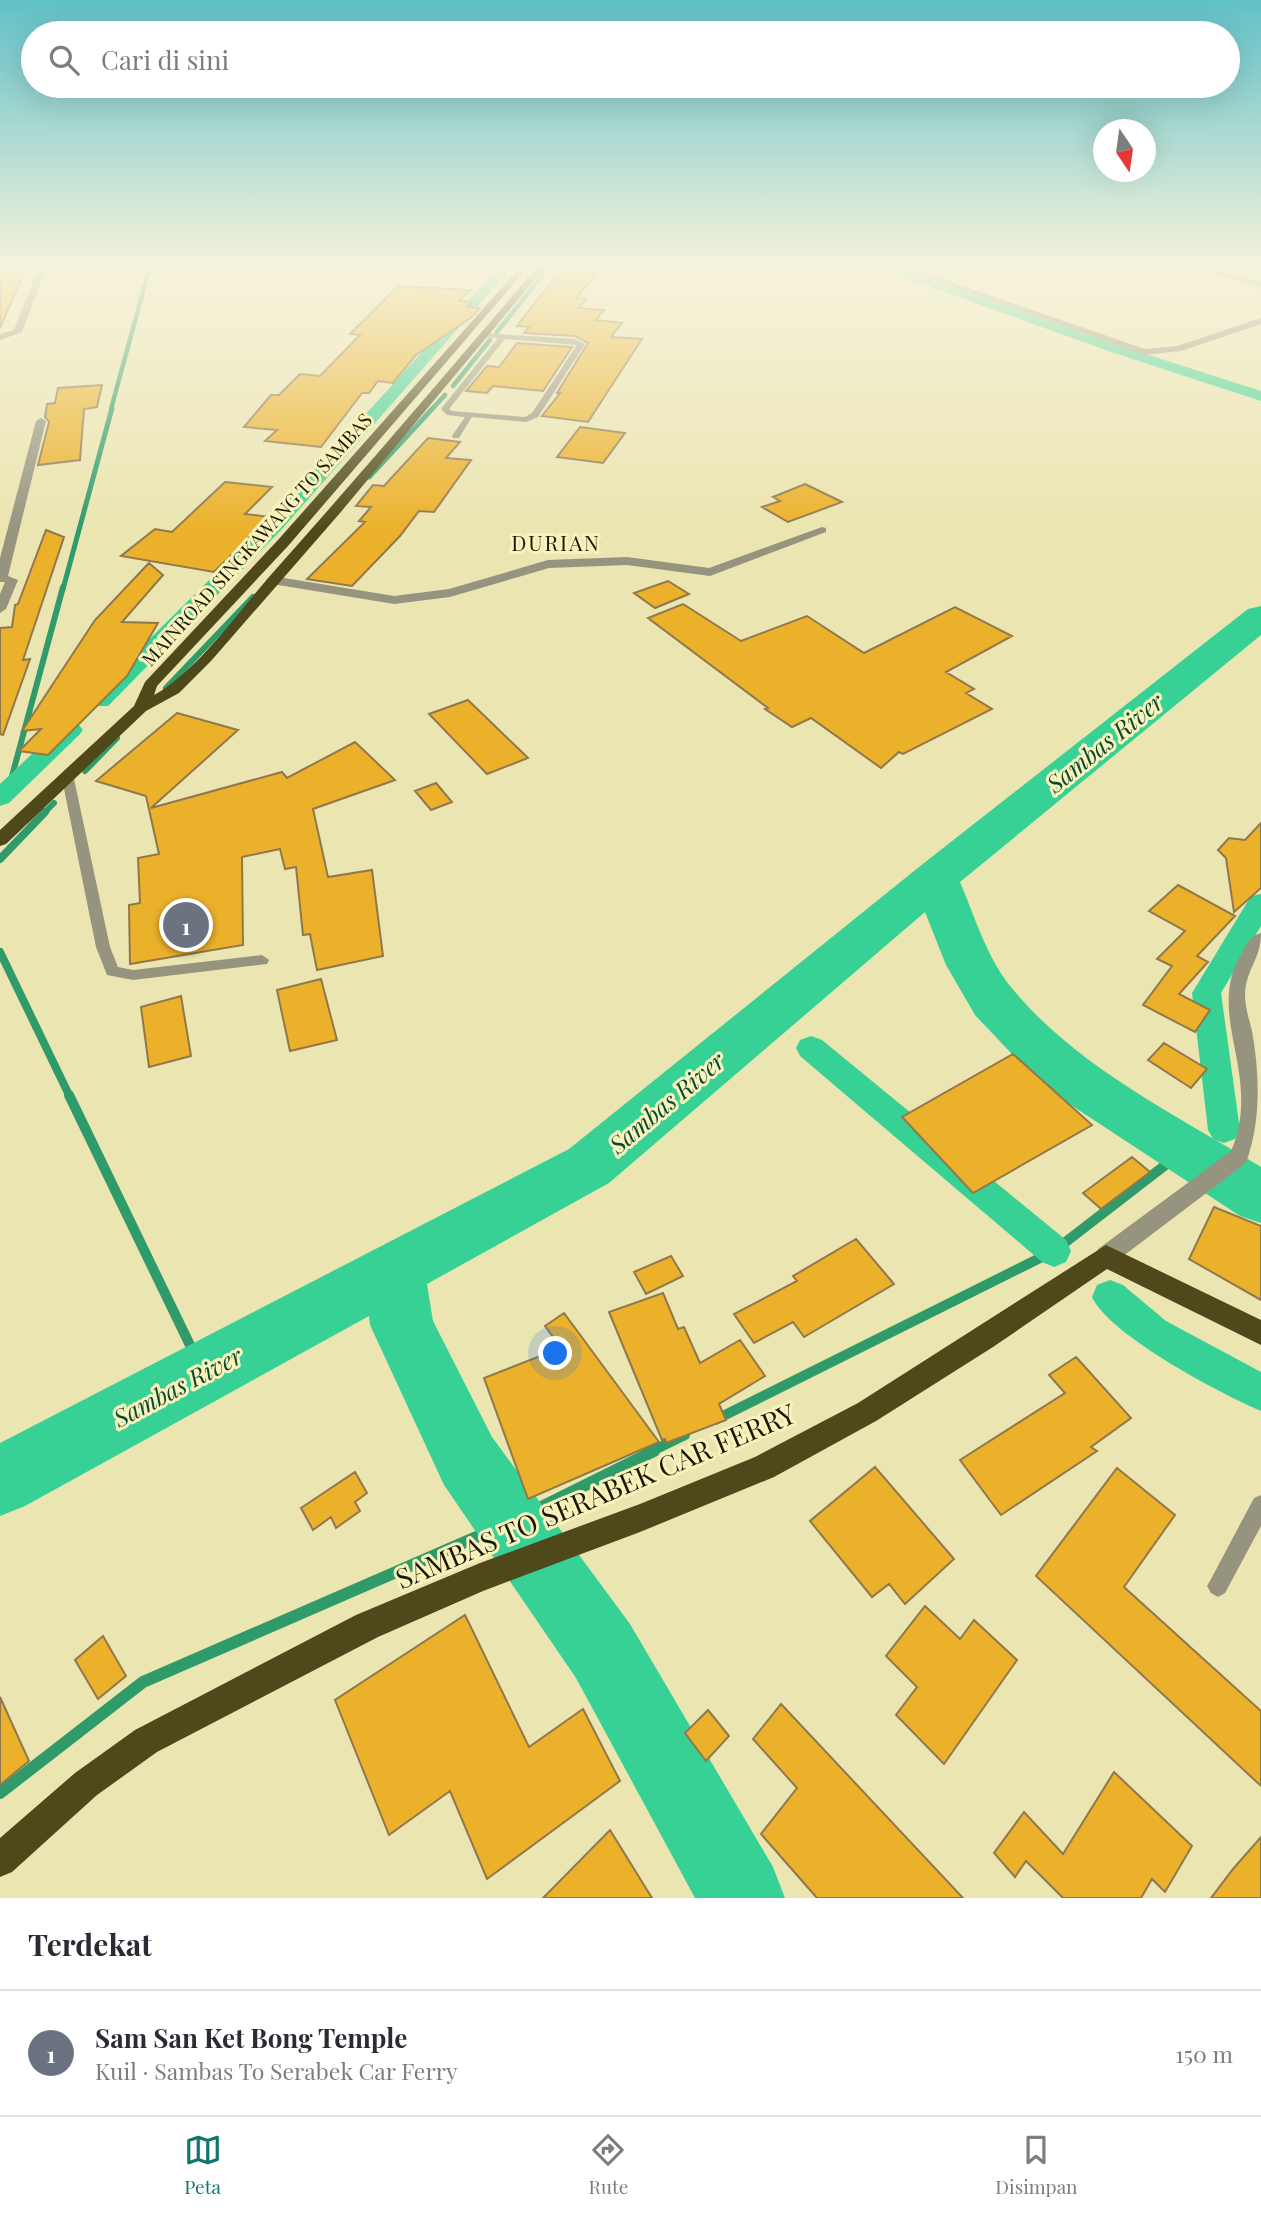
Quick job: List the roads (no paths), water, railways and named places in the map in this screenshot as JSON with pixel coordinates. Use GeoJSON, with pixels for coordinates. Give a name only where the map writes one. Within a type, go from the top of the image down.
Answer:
{"type":"FeatureCollection","features":[{"type":"Feature","properties":{"kind":"highway","name":"MAINROAD SINGKAWANG TO SAMBAS"},"geometry":{"type":"LineString","coordinates":[[141,708],[150,685],[283,543],[446,355]]}},
{"type":"Feature","properties":{"kind":"highway","name":"MAINROAD SINGKAWANG TO SAMBAS"},"geometry":{"type":"LineString","coordinates":[[141,708],[174,690],[189,677],[467,355]]}},
{"type":"Feature","properties":{"kind":"highway"},"geometry":{"type":"LineString","coordinates":[[400,407],[420,410]]}},
{"type":"Feature","properties":{"kind":"highway"},"geometry":{"type":"LineString","coordinates":[[0,841],[141,708]]}},
{"type":"Feature","properties":{"kind":"highway"},"geometry":{"type":"LineString","coordinates":[[1106,1256],[1261,1333]]}},
{"type":"Feature","properties":{"kind":"highway","name":"SAMBAS TO SERABEK CAR FERRY"},"geometry":{"type":"LineString","coordinates":[[0,1860],[86,1784],[146,1741],[367,1626],[480,1578],[639,1518],[776,1461],[867,1412],[995,1332],[1106,1256]]}},
{"type":"Feature","properties":{"kind":"street"},"geometry":{"type":"LineString","coordinates":[[0,609],[12,580],[0,578],[41,421]]}},
{"type":"Feature","properties":{"kind":"street"},"geometry":{"type":"LineString","coordinates":[[272,580],[394,600],[409,600],[450,593],[548,564],[627,561],[710,572],[822,530]]}},
{"type":"Feature","properties":{"kind":"street"},"geometry":{"type":"LineString","coordinates":[[1106,1256],[1249,1150],[1251,1081],[1236,998],[1239,973],[1250,951],[1261,939]]}},
{"type":"Feature","properties":{"kind":"lane"},"geometry":{"type":"LineString","coordinates":[[488,355],[446,411],[515,420],[532,418],[576,355]]}},
{"type":"Feature","properties":{"kind":"lane"},"geometry":{"type":"LineString","coordinates":[[438,389],[459,391]]}},
{"type":"Feature","properties":{"kind":"lane"},"geometry":{"type":"LineString","coordinates":[[456,436],[470,415]]}},
{"type":"Feature","properties":{"kind":"lane"},"geometry":{"type":"LineString","coordinates":[[68,779],[103,947],[112,971],[133,975],[262,960]]}},
{"type":"Feature","properties":{"kind":"lane"},"geometry":{"type":"LineString","coordinates":[[1218,1586],[1261,1505]]}},
{"type":"Feature","properties":{"kind":"waterway"},"geometry":{"type":"LineString","coordinates":[[111,409],[126,355]]}},
{"type":"Feature","properties":{"kind":"waterway"},"geometry":{"type":"LineString","coordinates":[[100,701],[274,526],[428,355]]}},
{"type":"Feature","properties":{"kind":"waterway"},"geometry":{"type":"LineString","coordinates":[[453,386],[478,355]]}},
{"type":"Feature","properties":{"kind":"waterway"},"geometry":{"type":"LineString","coordinates":[[1133,355],[1261,396]]}},
{"type":"Feature","properties":{"kind":"waterway"},"geometry":{"type":"LineString","coordinates":[[432,409],[445,395]]}},
{"type":"Feature","properties":{"kind":"waterway"},"geometry":{"type":"LineString","coordinates":[[63,589],[112,408]]}},
{"type":"Feature","properties":{"kind":"waterway"},"geometry":{"type":"LineString","coordinates":[[369,477],[433,408]]}},
{"type":"Feature","properties":{"kind":"waterway"},"geometry":{"type":"LineString","coordinates":[[8,791],[63,587]]}},
{"type":"Feature","properties":{"kind":"waterway"},"geometry":{"type":"LineString","coordinates":[[166,688],[253,597]]}},
{"type":"Feature","properties":{"kind":"waterway","name":"Sambas River"},"geometry":{"type":"LineString","coordinates":[[935,878],[1261,617]]}},
{"type":"Feature","properties":{"kind":"waterway"},"geometry":{"type":"LineString","coordinates":[[0,798],[71,730]]}},
{"type":"Feature","properties":{"kind":"waterway"},"geometry":{"type":"LineString","coordinates":[[85,771],[117,738]]}},
{"type":"Feature","properties":{"kind":"waterway"},"geometry":{"type":"LineString","coordinates":[[45,812],[54,803]]}},
{"type":"Feature","properties":{"kind":"waterway"},"geometry":{"type":"LineString","coordinates":[[0,859],[45,812]]}},
{"type":"Feature","properties":{"kind":"waterway","name":"Sambas River"},"geometry":{"type":"LineString","coordinates":[[394,1270],[589,1166],[935,878]]}},
{"type":"Feature","properties":{"kind":"waterway"},"geometry":{"type":"LineString","coordinates":[[935,878],[971,965],[993,1001],[1061,1071],[1261,1198]]}},
{"type":"Feature","properties":{"kind":"waterway"},"geometry":{"type":"LineString","coordinates":[[1224,1130],[1206,993],[1261,903]]}},
{"type":"Feature","properties":{"kind":"waterway"},"geometry":{"type":"LineString","coordinates":[[0,952],[70,1097]]}},
{"type":"Feature","properties":{"kind":"waterway"},"geometry":{"type":"LineString","coordinates":[[811,1048],[1054,1251]]}},
{"type":"Feature","properties":{"kind":"waterway"},"geometry":{"type":"LineString","coordinates":[[69,1095],[203,1372]]}},
{"type":"Feature","properties":{"kind":"waterway"},"geometry":{"type":"LineString","coordinates":[[715,1420],[1054,1251],[1168,1163]]}},
{"type":"Feature","properties":{"kind":"waterway","name":"Sambas River"},"geometry":{"type":"LineString","coordinates":[[0,1481],[394,1270]]}},
{"type":"Feature","properties":{"kind":"waterway"},"geometry":{"type":"LineString","coordinates":[[394,1270],[402,1325],[468,1461],[603,1651],[742,1898]]}},
{"type":"Feature","properties":{"kind":"waterway"},"geometry":{"type":"LineString","coordinates":[[1110,1297],[1153,1333],[1261,1392]]}},
{"type":"Feature","properties":{"kind":"waterway"},"geometry":{"type":"LineString","coordinates":[[650,1452],[685,1435]]}},
{"type":"Feature","properties":{"kind":"waterway"},"geometry":{"type":"LineString","coordinates":[[0,1793],[143,1682],[511,1522],[654,1451]]}},
{"type":"Feature","properties":{"kind":"place","name":"Sam San Ket Bong Temple"},"geometry":{"type":"Point","coordinates":[186,925]}},
{"type":"Feature","properties":{"kind":"district","name":"DURIAN"},"geometry":{"type":"Point","coordinates":[556,542]}}]}
